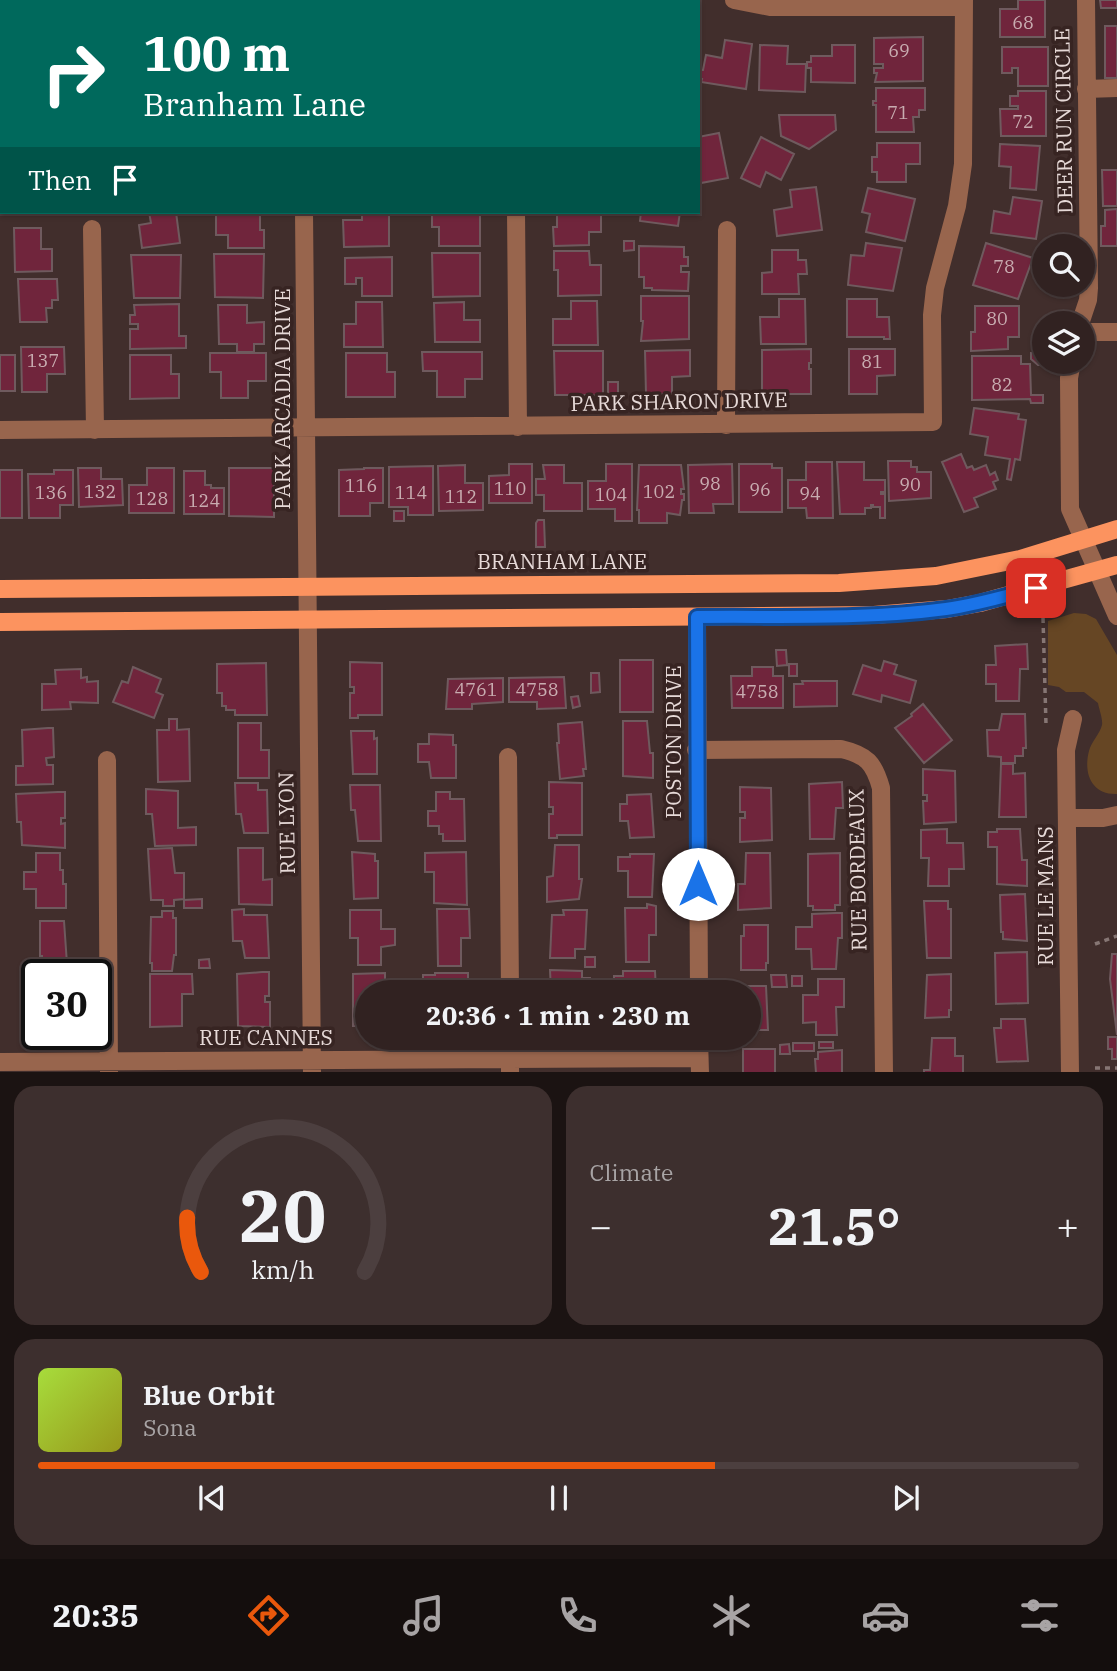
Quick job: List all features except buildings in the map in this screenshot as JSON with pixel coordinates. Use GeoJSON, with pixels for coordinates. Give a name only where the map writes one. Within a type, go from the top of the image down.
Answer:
{"type":"FeatureCollection","features":[{"type":"Feature","properties":{"kind":"main road","name":"BRANHAM LANE"},"geometry":{"type":"LineString","coordinates":[[0,589],[839,583],[936,576],[1020,559],[1117,529]]}},
{"type":"Feature","properties":{"kind":"main road"},"geometry":{"type":"LineString","coordinates":[[0,622],[874,615],[947,609],[980,603],[1117,565]]}},
{"type":"Feature","properties":{"kind":"street"},"geometry":{"type":"LineString","coordinates":[[734,0],[771,3],[964,4]]}},
{"type":"Feature","properties":{"kind":"street","name":"DEER RUN CIRCLE"},"geometry":{"type":"LineString","coordinates":[[1084,311],[1089,288],[1086,0]]}},
{"type":"Feature","properties":{"kind":"street","name":"PARK SHARON DRIVE"},"geometry":{"type":"LineString","coordinates":[[0,430],[933,422],[932,315],[935,288],[957,206],[962,164],[964,4]]}},
{"type":"Feature","properties":{"kind":"street"},"geometry":{"type":"LineString","coordinates":[[1086,89],[1117,88]]}},
{"type":"Feature","properties":{"kind":"street","name":"PARK ARCADIA DRIVE"},"geometry":{"type":"LineString","coordinates":[[304,214],[307,586]]}},
{"type":"Feature","properties":{"kind":"street"},"geometry":{"type":"LineString","coordinates":[[516,214],[519,427]]}},
{"type":"Feature","properties":{"kind":"street"},"geometry":{"type":"LineString","coordinates":[[92,229],[95,430]]}},
{"type":"Feature","properties":{"kind":"street"},"geometry":{"type":"LineString","coordinates":[[726,425],[727,230]]}},
{"type":"Feature","properties":{"kind":"street"},"geometry":{"type":"LineString","coordinates":[[1095,332],[1117,332]]}},
{"type":"Feature","properties":{"kind":"street"},"geometry":{"type":"LineString","coordinates":[[1070,374],[1070,509],[1117,616]]}},
{"type":"Feature","properties":{"kind":"street","name":"RUE LYON"},"geometry":{"type":"LineString","coordinates":[[307,586],[312,1067]]}},
{"type":"Feature","properties":{"kind":"street","name":"POSTON DRIVE"},"geometry":{"type":"LineString","coordinates":[[697,617],[699,980]]}},
{"type":"Feature","properties":{"kind":"street","name":"RUE LE MANS"},"geometry":{"type":"LineString","coordinates":[[1070,1072],[1066,750],[1073,719]]}},
{"type":"Feature","properties":{"kind":"street","name":"RUE BORDEAUX"},"geometry":{"type":"LineString","coordinates":[[696,750],[841,748],[859,753],[875,768],[881,788],[884,1072]]}},
{"type":"Feature","properties":{"kind":"street"},"geometry":{"type":"LineString","coordinates":[[508,757],[510,980]]}},
{"type":"Feature","properties":{"kind":"street"},"geometry":{"type":"LineString","coordinates":[[107,760],[109,1067]]}},
{"type":"Feature","properties":{"kind":"street"},"geometry":{"type":"LineString","coordinates":[[1068,818],[1103,818],[1117,815]]}},
{"type":"Feature","properties":{"kind":"street","name":"RUE CANNES"},"geometry":{"type":"LineString","coordinates":[[0,1062],[109,1067],[700,1065]]}},
{"type":"Feature","properties":{"kind":"path"},"geometry":{"type":"LineString","coordinates":[[1043,618],[1046,725]]}},
{"type":"Feature","properties":{"kind":"path"},"geometry":{"type":"LineString","coordinates":[[1096,944],[1117,936]]}},
{"type":"Feature","properties":{"kind":"path"},"geometry":{"type":"LineString","coordinates":[[1096,1068],[1117,1068]]}},
{"type":"Feature","properties":{"kind":"shaded area"},"geometry":{"type":"Polygon","coordinates":[[[1074,613],[1086,614],[1096,619],[1117,655],[1117,794],[1101,791],[1096,787],[1091,782],[1087,768],[1089,751],[1102,725],[1098,703],[1084,692],[1066,692],[1059,687],[1048,685],[1048,621],[1074,613]]]}},
{"type":"Feature","properties":{"kind":"route"},"geometry":{"type":"LineString","coordinates":[[698,884],[697,617],[874,615],[947,609],[1036,588]]}}]}
